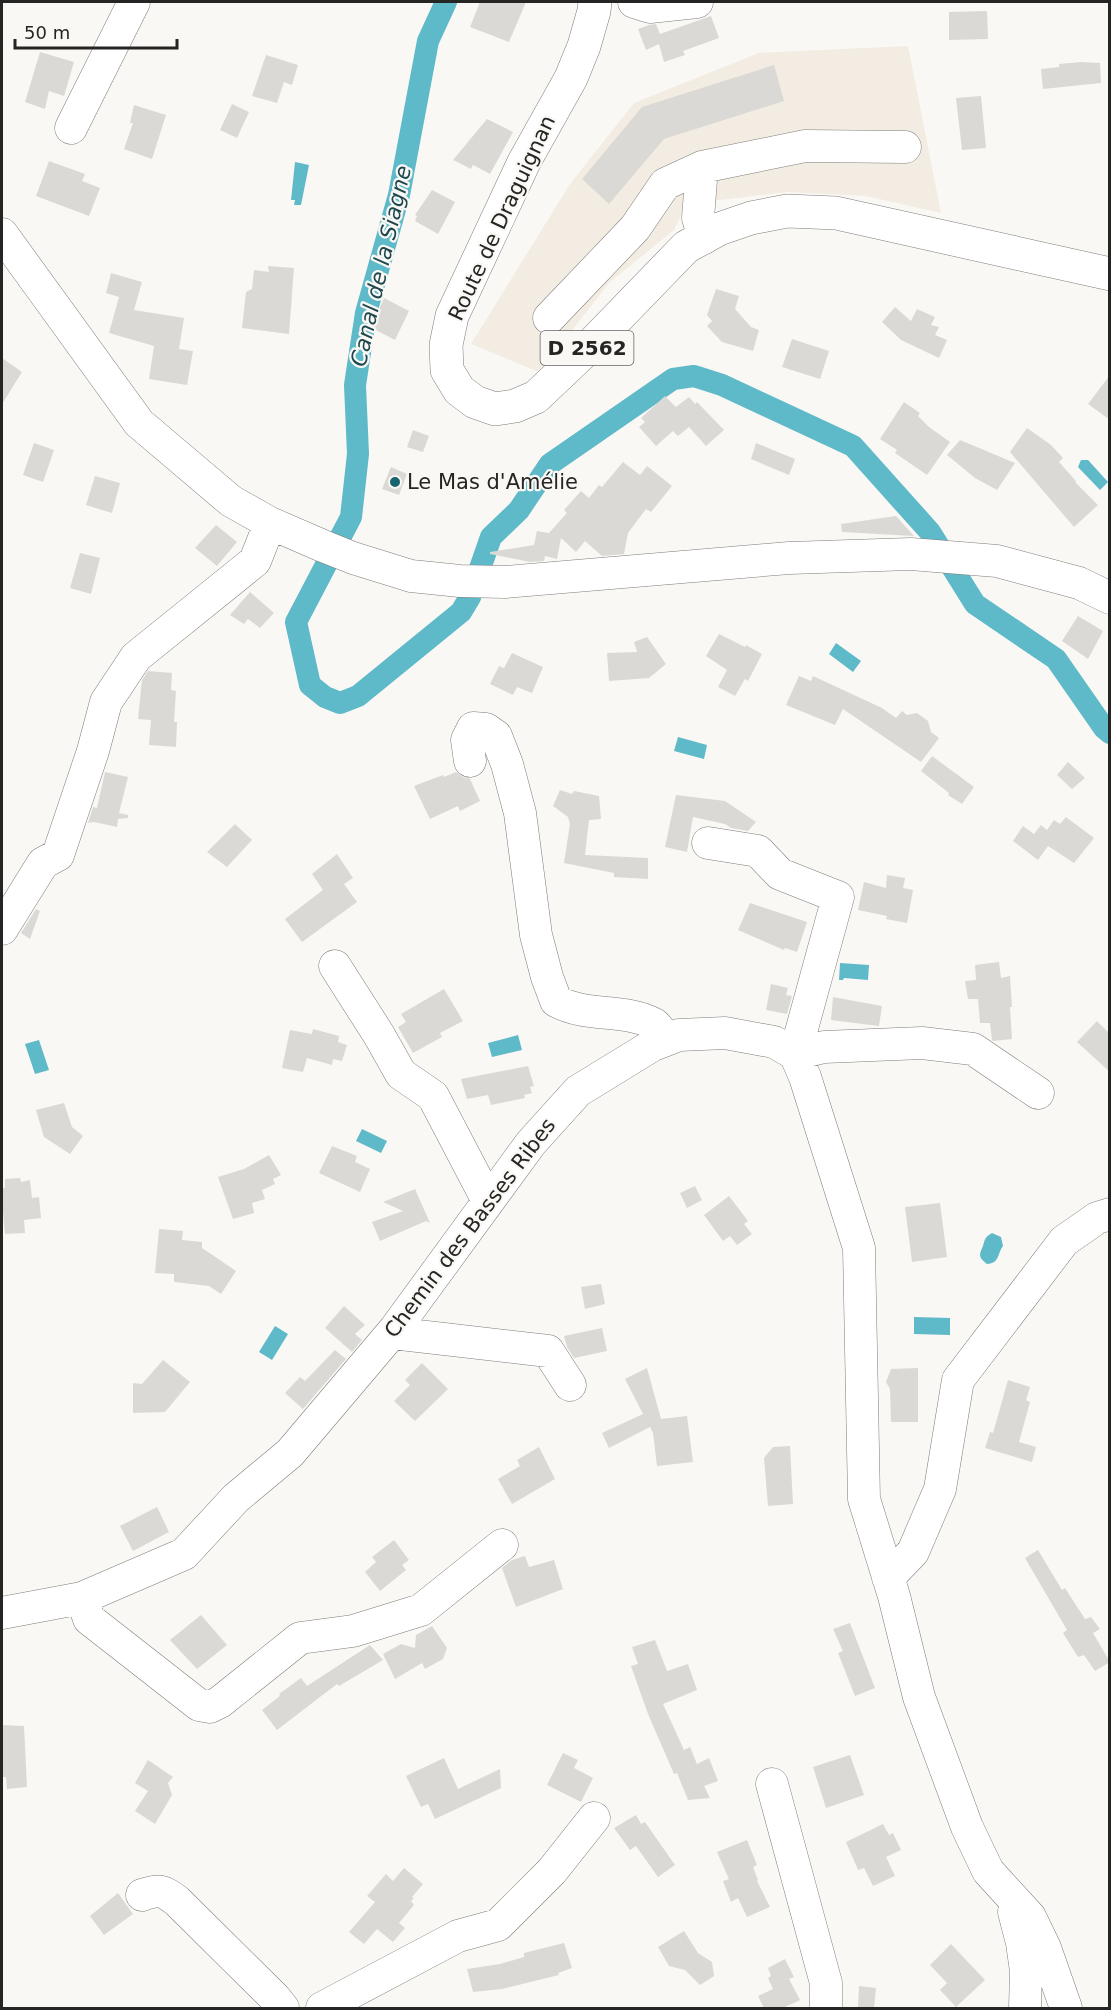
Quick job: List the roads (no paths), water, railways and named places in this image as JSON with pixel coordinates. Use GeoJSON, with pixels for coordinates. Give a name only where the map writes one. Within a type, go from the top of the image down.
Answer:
{"type":"FeatureCollection","features":[{"type":"Feature","properties":{"kind":"main road","name":"Route de Draguignan"},"geometry":{"type":"LineString","coordinates":[[594,2],[594,11],[584,46],[571,78],[524,162],[452,316],[446,345],[447,370],[459,390],[475,402],[495,409],[515,406],[536,397],[594,342],[686,247],[720,229],[751,218],[788,211],[836,213],[1110,274]]}},
{"type":"Feature","properties":{"kind":"street"},"geometry":{"type":"LineString","coordinates":[[71,128],[134,2]]}},
{"type":"Feature","properties":{"kind":"street"},"geometry":{"type":"LineString","coordinates":[[634,2],[650,7],[697,2]]}},
{"type":"Feature","properties":{"kind":"street"},"geometry":{"type":"LineString","coordinates":[[549,318],[635,228],[664,184],[702,167],[805,146],[904,147]]}},
{"type":"Feature","properties":{"kind":"street"},"geometry":{"type":"LineString","coordinates":[[702,167],[698,218],[704,238]]}},
{"type":"Feature","properties":{"kind":"street"},"geometry":{"type":"LineString","coordinates":[[2,234],[139,423],[231,501],[279,527],[353,558],[411,576],[460,582],[505,582],[789,558],[911,554],[997,561],[1079,583],[1110,598]]}},
{"type":"Feature","properties":{"kind":"street"},"geometry":{"type":"LineString","coordinates":[[2,929],[43,863],[58,855],[93,751],[106,702],[136,657],[255,561],[279,527]]}},
{"type":"Feature","properties":{"kind":"street"},"geometry":{"type":"LineString","coordinates":[[470,761],[467,740],[473,728],[486,729],[496,736],[507,764],[517,803],[525,845],[536,935],[556,1001],[569,1008],[633,1017],[656,1024],[665,1039]]}},
{"type":"Feature","properties":{"kind":"street"},"geometry":{"type":"LineString","coordinates":[[708,843],[758,851],[780,874],[838,897],[795,1054],[805,1077],[859,1248],[864,1499],[888,1578],[919,1697],[967,1827],[988,1871],[1030,1917],[1045,1948],[1066,2008]]}},
{"type":"Feature","properties":{"kind":"street"},"geometry":{"type":"LineString","coordinates":[[335,966],[401,1074],[418,1088],[433,1096],[488,1201]]}},
{"type":"Feature","properties":{"kind":"street","name":"Chemin des Basses Ribes"},"geometry":{"type":"LineString","coordinates":[[2,1613],[82,1598],[184,1554],[236,1498],[290,1453],[392,1333],[531,1143],[578,1091],[631,1057],[665,1039],[679,1035],[724,1033],[774,1042],[795,1054]]}},
{"type":"Feature","properties":{"kind":"street"},"geometry":{"type":"LineString","coordinates":[[795,1054],[824,1047],[922,1043],[974,1049],[1038,1093]]}},
{"type":"Feature","properties":{"kind":"street"},"geometry":{"type":"LineString","coordinates":[[888,1578],[913,1552],[940,1489],[958,1380],[1064,1241],[1097,1218],[1110,1214]]}},
{"type":"Feature","properties":{"kind":"street"},"geometry":{"type":"LineString","coordinates":[[392,1333],[548,1351],[570,1385]]}},
{"type":"Feature","properties":{"kind":"street"},"geometry":{"type":"LineString","coordinates":[[82,1598],[88,1619],[200,1705],[210,1707],[220,1702],[300,1638],[353,1631],[421,1610],[501,1545]]}},
{"type":"Feature","properties":{"kind":"street"},"geometry":{"type":"LineString","coordinates":[[772,1784],[826,1983],[826,2008]]}},
{"type":"Feature","properties":{"kind":"street"},"geometry":{"type":"LineString","coordinates":[[322,2008],[458,1936],[498,1925],[552,1871],[594,1818]]}},
{"type":"Feature","properties":{"kind":"street"},"geometry":{"type":"LineString","coordinates":[[142,1895],[158,1890],[177,1901],[283,2008]]}},
{"type":"Feature","properties":{"kind":"street"},"geometry":{"type":"LineString","coordinates":[[1009,1894],[1022,1943],[1026,1971],[1025,2008]]}},
{"type":"Feature","properties":{"kind":"water"},"geometry":{"type":"Polygon","coordinates":[[[295,162],[309,165],[301,205],[294,205],[295,200],[291,200],[295,162]]]}},
{"type":"Feature","properties":{"kind":"water"},"geometry":{"type":"Polygon","coordinates":[[[1081,460],[1088,460],[1108,482],[1100,490],[1078,467],[1081,460]]]}},
{"type":"Feature","properties":{"kind":"water"},"geometry":{"type":"Polygon","coordinates":[[[836,643],[861,661],[853,672],[829,654],[836,643]]]}},
{"type":"Feature","properties":{"kind":"water"},"geometry":{"type":"Polygon","coordinates":[[[678,737],[707,745],[704,759],[674,751],[678,737]]]}},
{"type":"Feature","properties":{"kind":"water"},"geometry":{"type":"Polygon","coordinates":[[[840,963],[869,965],[868,980],[844,978],[839,980],[840,963]]]}},
{"type":"Feature","properties":{"kind":"water"},"geometry":{"type":"Polygon","coordinates":[[[518,1035],[522,1050],[492,1057],[488,1043],[518,1035]]]}},
{"type":"Feature","properties":{"kind":"water"},"geometry":{"type":"Polygon","coordinates":[[[39,1040],[49,1070],[35,1074],[25,1044],[39,1040]]]}},
{"type":"Feature","properties":{"kind":"water"},"geometry":{"type":"Polygon","coordinates":[[[362,1129],[387,1141],[381,1153],[356,1141],[362,1129]]]}},
{"type":"Feature","properties":{"kind":"water"},"geometry":{"type":"Polygon","coordinates":[[[992,1233],[1001,1237],[1003,1246],[996,1260],[987,1264],[980,1254],[986,1238],[992,1233]]]}},
{"type":"Feature","properties":{"kind":"water"},"geometry":{"type":"Polygon","coordinates":[[[914,1317],[950,1318],[950,1335],[914,1334],[914,1317]]]}},
{"type":"Feature","properties":{"kind":"water"},"geometry":{"type":"Polygon","coordinates":[[[275,1326],[288,1334],[272,1360],[259,1352],[275,1326]]]}},
{"type":"Feature","properties":{"kind":"waterway","name":"Canal de la Siagne"},"geometry":{"type":"LineString","coordinates":[[446,2],[428,41],[399,195],[366,313],[355,385],[358,454],[351,517],[296,622],[310,685],[325,697],[340,703],[358,696],[461,612],[470,597],[491,537],[519,510],[550,464],[673,379],[694,376],[722,385],[853,446],[930,532],[975,604],[1056,659],[1104,728],[1110,733]]}},
{"type":"Feature","properties":{"kind":"place","name":"Le Mas d'Amélie"},"geometry":{"type":"Point","coordinates":[395,482]}}]}
